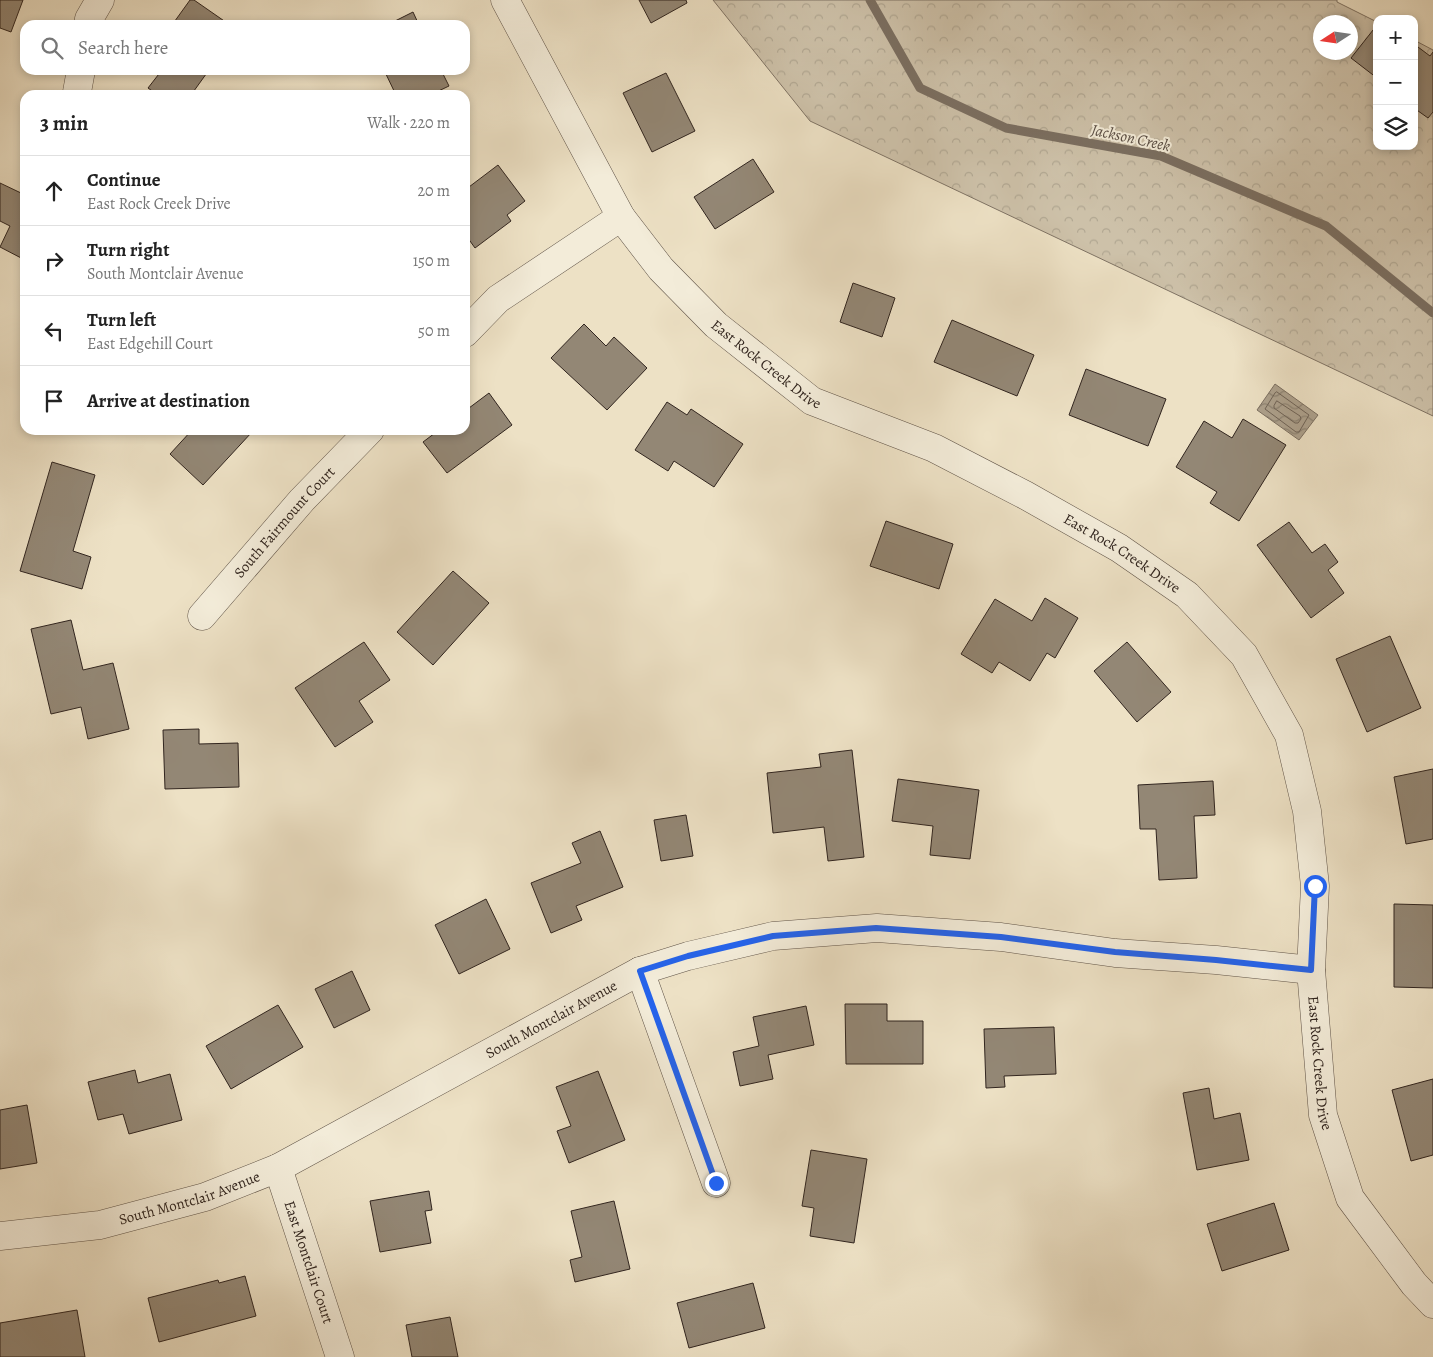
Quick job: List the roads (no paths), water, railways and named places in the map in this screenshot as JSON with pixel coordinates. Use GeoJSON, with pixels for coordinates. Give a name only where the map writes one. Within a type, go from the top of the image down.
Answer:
{"type":"FeatureCollection","features":[{"type":"Feature","properties":{"kind":"street"},"geometry":{"type":"LineString","coordinates":[[90,20],[100,0]]}},
{"type":"Feature","properties":{"kind":"street","name":"East Rock Creek Drive"},"geometry":{"type":"LineString","coordinates":[[505,0],[621,217],[661,270],[716,325],[812,401],[934,448],[1119,548],[1187,595],[1244,655],[1289,735],[1308,811],[1315,886],[1311,970],[1323,1115],[1350,1198],[1414,1284],[1433,1304]]}},
{"type":"Feature","properties":{"kind":"street"},"geometry":{"type":"LineString","coordinates":[[470,327],[498,299],[621,217]]}},
{"type":"Feature","properties":{"kind":"street","name":"South Fairmount Court"},"geometry":{"type":"LineString","coordinates":[[202,616],[302,500],[365,435]]}},
{"type":"Feature","properties":{"kind":"street","name":"South Montclair Avenue"},"geometry":{"type":"LineString","coordinates":[[0,1236],[100,1225],[205,1198],[278,1168],[640,971],[688,956],[773,936],[876,928],[1001,937],[1115,952],[1311,970]]}},
{"type":"Feature","properties":{"kind":"street"},"geometry":{"type":"LineString","coordinates":[[640,971],[716,1183]]}},
{"type":"Feature","properties":{"kind":"street","name":"East Montclair Court"},"geometry":{"type":"LineString","coordinates":[[278,1168],[340,1357]]}},
{"type":"Feature","properties":{"kind":"water"},"geometry":{"type":"Polygon","coordinates":[[[1275,384],[1318,415],[1299,440],[1257,410],[1275,384]]]}},
{"type":"Feature","properties":{"kind":"waterway","name":"Jackson Creek"},"geometry":{"type":"LineString","coordinates":[[870,0],[920,88],[1006,128],[1161,156],[1326,226],[1433,313]]}}]}
